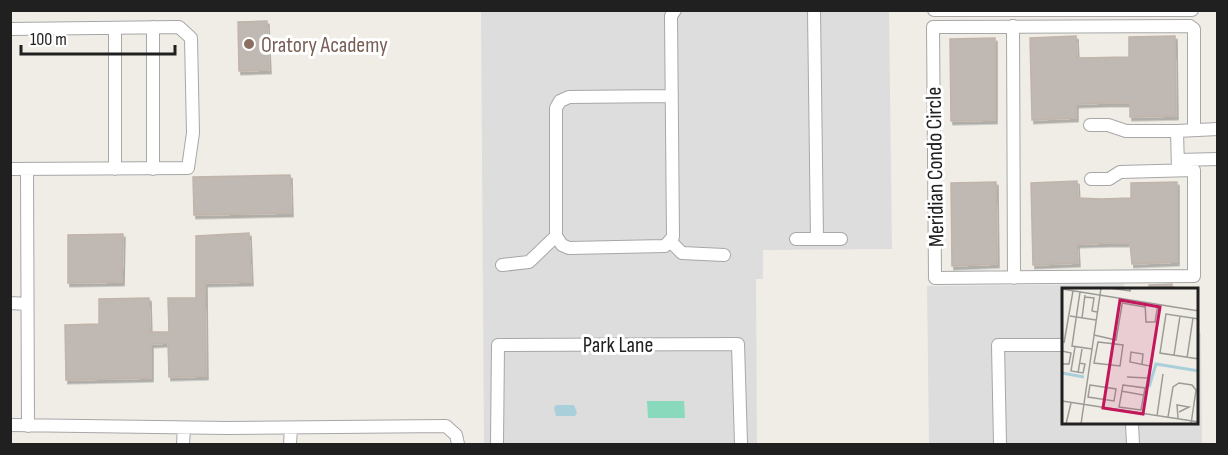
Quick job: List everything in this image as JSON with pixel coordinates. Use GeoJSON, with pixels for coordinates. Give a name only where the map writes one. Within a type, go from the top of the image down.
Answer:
{"type":"FeatureCollection","features":[{"type":"Feature","properties":{"kind":"street"},"geometry":{"type":"LineString","coordinates":[[672,96],[569,97],[560,101],[556,108],[556,236],[562,245],[569,248],[665,246],[674,237],[671,16],[675,10]]}},
{"type":"Feature","properties":{"kind":"street"},"geometry":{"type":"LineString","coordinates":[[814,10],[817,238]]}},
{"type":"Feature","properties":{"kind":"street"},"geometry":{"type":"LineString","coordinates":[[934,10],[1192,10]]}},
{"type":"Feature","properties":{"kind":"street"},"geometry":{"type":"LineString","coordinates":[[1014,26],[1014,278]]}},
{"type":"Feature","properties":{"kind":"street","name":"Meridian Condo Circle"},"geometry":{"type":"LineString","coordinates":[[1178,164],[1194,170],[1194,276],[935,278],[933,27],[1190,26],[1194,29],[1194,130]]}},
{"type":"Feature","properties":{"kind":"street"},"geometry":{"type":"LineString","coordinates":[[153,27],[153,169]]}},
{"type":"Feature","properties":{"kind":"street"},"geometry":{"type":"LineString","coordinates":[[10,29],[179,27],[191,38],[193,133],[188,168],[10,169]]}},
{"type":"Feature","properties":{"kind":"street"},"geometry":{"type":"LineString","coordinates":[[115,28],[115,169]]}},
{"type":"Feature","properties":{"kind":"street"},"geometry":{"type":"LineString","coordinates":[[1090,125],[1108,126],[1126,131],[1218,129]]}},
{"type":"Feature","properties":{"kind":"street"},"geometry":{"type":"LineString","coordinates":[[1177,131],[1178,164]]}},
{"type":"Feature","properties":{"kind":"street"},"geometry":{"type":"LineString","coordinates":[[1091,179],[1109,179],[1120,172],[1218,159]]}},
{"type":"Feature","properties":{"kind":"street"},"geometry":{"type":"LineString","coordinates":[[27,169],[27,426]]}},
{"type":"Feature","properties":{"kind":"street"},"geometry":{"type":"LineString","coordinates":[[502,265],[529,262],[556,236]]}},
{"type":"Feature","properties":{"kind":"street"},"geometry":{"type":"LineString","coordinates":[[796,239],[841,239]]}},
{"type":"Feature","properties":{"kind":"street"},"geometry":{"type":"LineString","coordinates":[[671,242],[682,253],[724,255]]}},
{"type":"Feature","properties":{"kind":"street"},"geometry":{"type":"LineString","coordinates":[[10,303],[27,304]]}},
{"type":"Feature","properties":{"kind":"street","name":"Park Lane"},"geometry":{"type":"LineString","coordinates":[[497,444],[498,345],[738,344],[741,444]]}},
{"type":"Feature","properties":{"kind":"street"},"geometry":{"type":"LineString","coordinates":[[999,444],[998,345],[1062,345]]}},
{"type":"Feature","properties":{"kind":"street"},"geometry":{"type":"LineString","coordinates":[[10,425],[184,428],[446,426],[456,435],[458,444]]}},
{"type":"Feature","properties":{"kind":"street"},"geometry":{"type":"LineString","coordinates":[[1132,425],[1132,444]]}},
{"type":"Feature","properties":{"kind":"street"},"geometry":{"type":"LineString","coordinates":[[183,444],[184,428]]}},
{"type":"Feature","properties":{"kind":"street"},"geometry":{"type":"LineString","coordinates":[[291,428],[291,444]]}},
{"type":"Feature","properties":{"kind":"shaded area"},"geometry":{"type":"Polygon","coordinates":[[[481,11],[889,11],[892,249],[763,250],[763,279],[756,279],[757,444],[484,444],[481,11]]]}},
{"type":"Feature","properties":{"kind":"shaded area"},"geometry":{"type":"Polygon","coordinates":[[[1124,284],[1124,288],[1062,288],[1062,425],[1198,425],[1198,333],[1201,333],[1202,444],[929,444],[927,286],[1124,284]]]}},
{"type":"Feature","properties":{"kind":"green space"},"geometry":{"type":"Polygon","coordinates":[[[647,401],[684,401],[685,418],[648,418],[647,401]]]}},
{"type":"Feature","properties":{"kind":"water"},"geometry":{"type":"Polygon","coordinates":[[[556,405],[574,405],[577,413],[575,416],[556,416],[554,408],[556,405]]]}},
{"type":"Feature","properties":{"kind":"building"},"geometry":{"type":"Polygon","coordinates":[[[267,21],[269,70],[239,71],[238,22],[267,21]]]}},
{"type":"Feature","properties":{"kind":"building"},"geometry":{"type":"Polygon","coordinates":[[[1076,36],[1077,58],[1129,57],[1129,37],[1175,36],[1176,116],[1130,117],[1130,103],[1107,103],[1076,104],[1076,118],[1032,120],[1030,38],[1076,36]]]}},
{"type":"Feature","properties":{"kind":"building"},"geometry":{"type":"Polygon","coordinates":[[[995,38],[995,120],[951,121],[950,39],[995,38]]]}},
{"type":"Feature","properties":{"kind":"building"},"geometry":{"type":"Polygon","coordinates":[[[290,175],[291,213],[194,215],[193,177],[290,175]]]}},
{"type":"Feature","properties":{"kind":"building"},"geometry":{"type":"Polygon","coordinates":[[[1077,181],[1078,198],[1101,199],[1131,198],[1131,183],[1177,182],[1177,262],[1132,264],[1130,243],[1108,243],[1077,244],[1078,263],[1033,265],[1031,183],[1077,181]]]}},
{"type":"Feature","properties":{"kind":"building"},"geometry":{"type":"Polygon","coordinates":[[[996,182],[997,264],[952,266],[951,183],[996,182]]]}},
{"type":"Feature","properties":{"kind":"building"},"geometry":{"type":"Polygon","coordinates":[[[249,233],[251,282],[205,283],[206,376],[169,377],[168,343],[151,344],[151,378],[66,380],[65,325],[99,324],[99,299],[149,298],[150,332],[169,332],[168,298],[196,298],[196,236],[249,233]]]}},
{"type":"Feature","properties":{"kind":"building"},"geometry":{"type":"Polygon","coordinates":[[[123,234],[122,282],[68,283],[68,235],[123,234]]]}},
{"type":"Feature","properties":{"kind":"building"},"geometry":{"type":"Polygon","coordinates":[[[1172,284],[1172,288],[1149,288],[1149,285],[1172,284]]]}},
{"type":"Feature","properties":{"kind":"place","name":"Oratory Academy"},"geometry":{"type":"Point","coordinates":[249,44]}}]}
